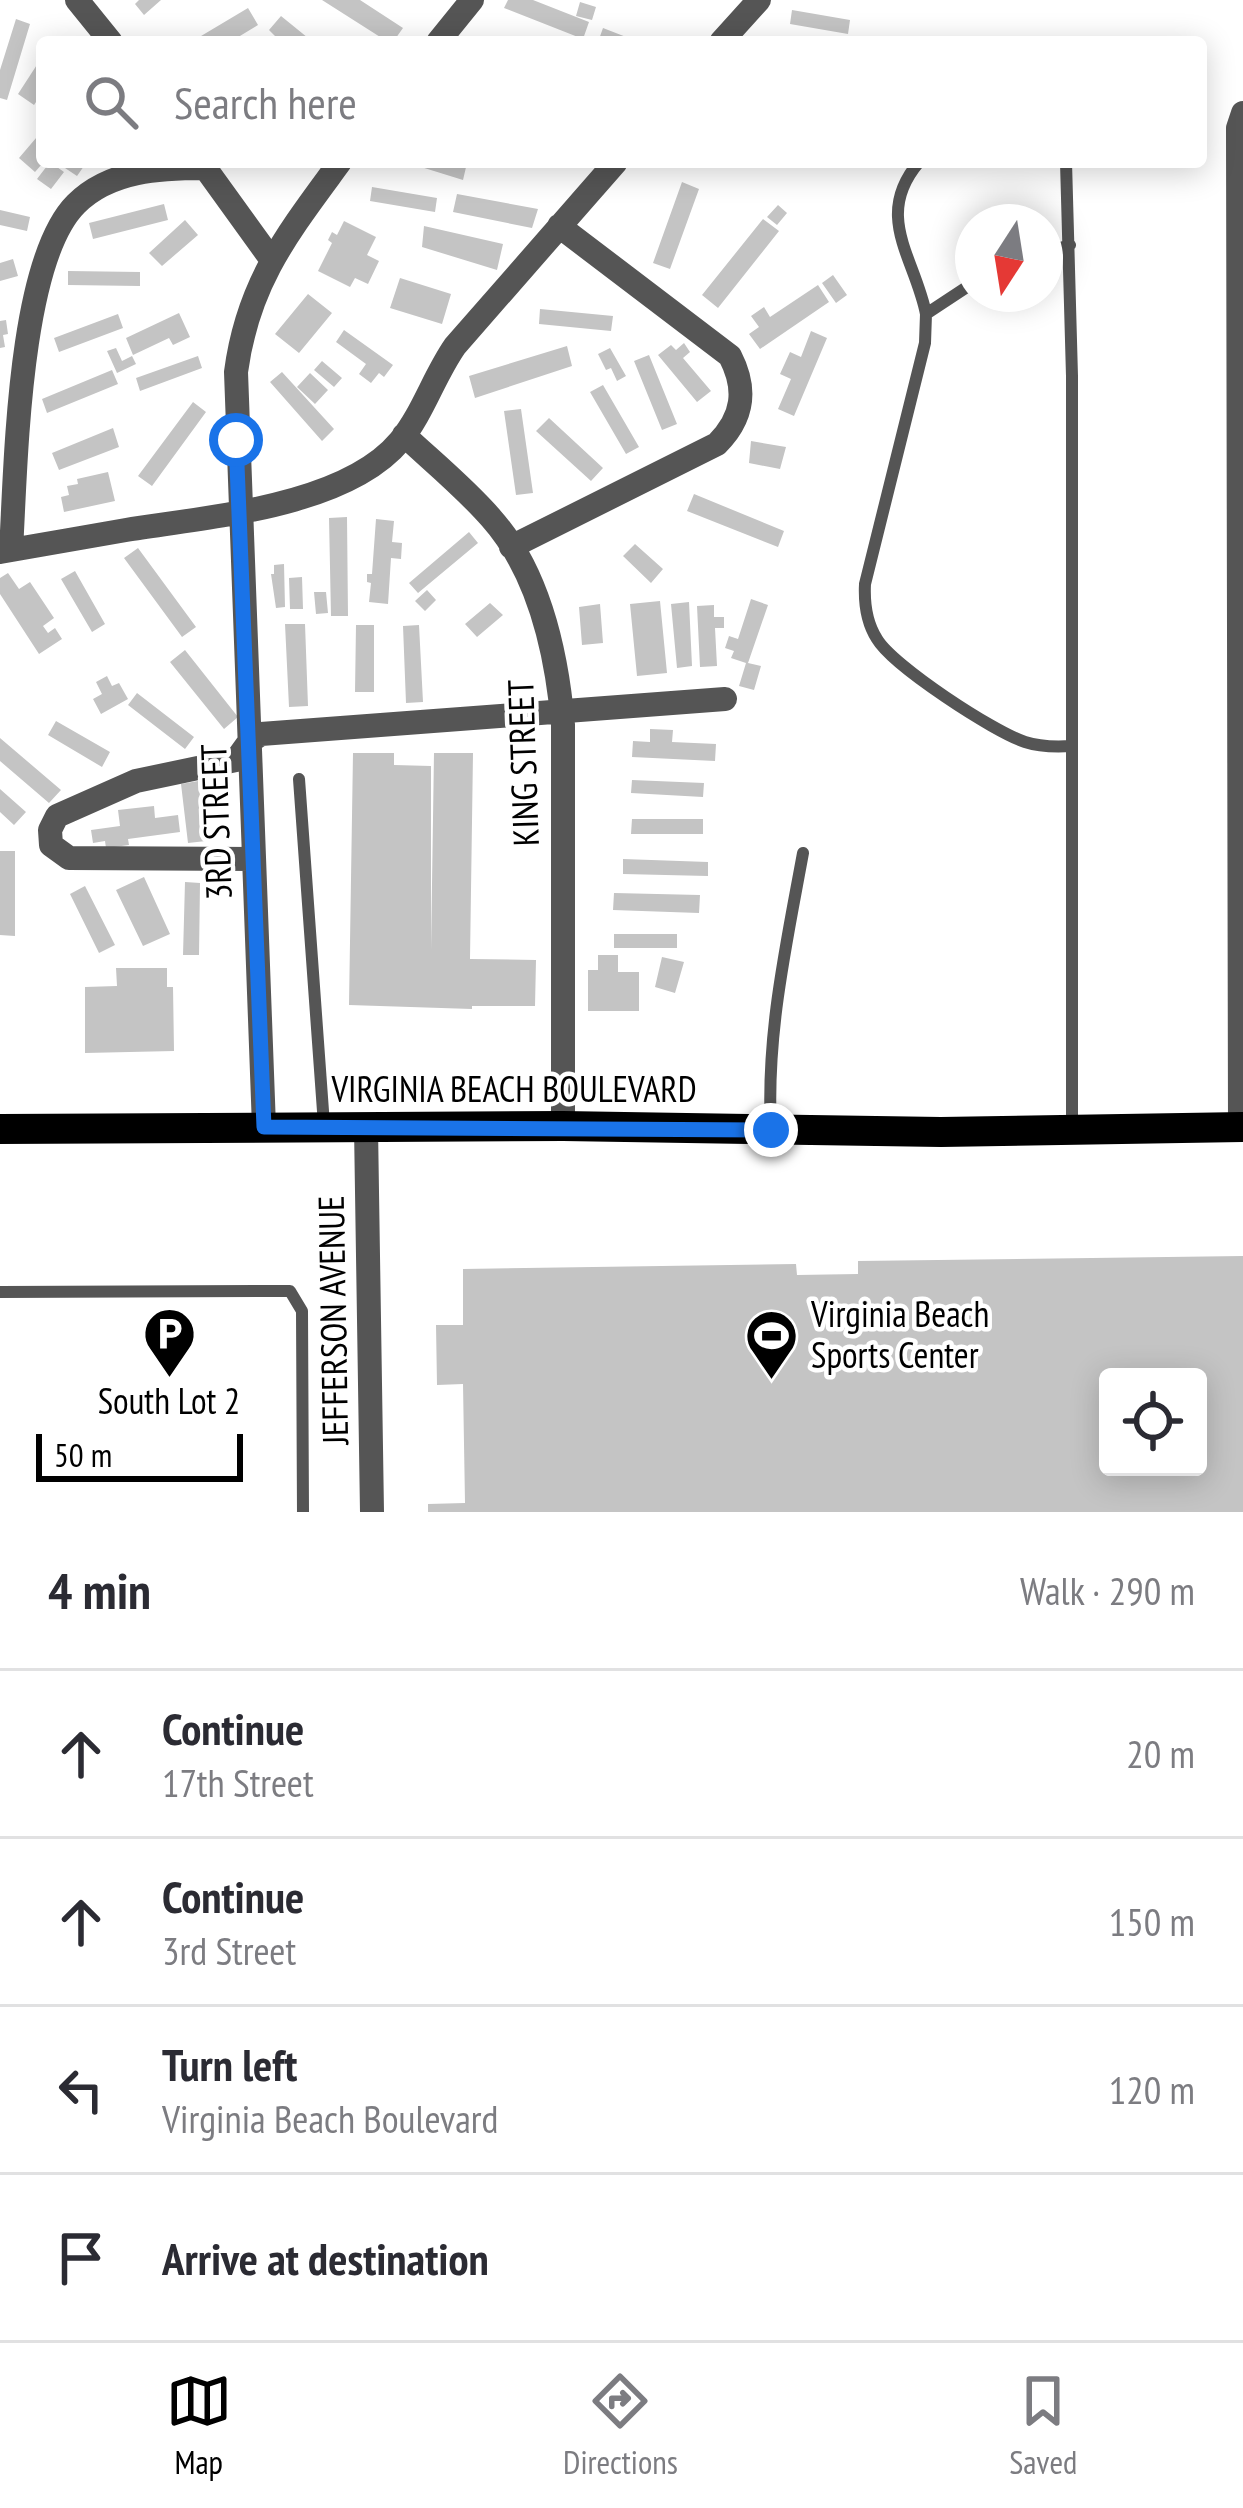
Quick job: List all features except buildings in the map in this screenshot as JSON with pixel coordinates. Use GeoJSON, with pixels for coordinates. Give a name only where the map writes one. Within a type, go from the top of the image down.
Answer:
{"type":"FeatureCollection","features":[{"type":"Feature","properties":{"kind":"main road","name":"VIRGINIA BEACH BOULEVARD"},"geometry":{"type":"LineString","coordinates":[[0,1129],[1242,1127]]}},
{"type":"Feature","properties":{"kind":"street"},"geometry":{"type":"LineString","coordinates":[[77,0],[106,36]]}},
{"type":"Feature","properties":{"kind":"street"},"geometry":{"type":"LineString","coordinates":[[442,36],[472,0]]}},
{"type":"Feature","properties":{"kind":"street"},"geometry":{"type":"LineString","coordinates":[[727,36],[759,0]]}},
{"type":"Feature","properties":{"kind":"street"},"geometry":{"type":"LineString","coordinates":[[1242,1127],[1238,128],[1243,113]]}},
{"type":"Feature","properties":{"kind":"street"},"geometry":{"type":"LineString","coordinates":[[171,168],[117,178],[88,194],[57,229],[45,255],[20,392],[5,551],[239,514],[290,501],[377,462],[404,435],[455,346],[611,168]]}},
{"type":"Feature","properties":{"kind":"street"},"geometry":{"type":"LineString","coordinates":[[205,168],[271,259]]}},
{"type":"Feature","properties":{"kind":"street","name":"3RD STREET"},"geometry":{"type":"LineString","coordinates":[[264,1127],[236,372],[253,295],[271,259],[336,168]]}},
{"type":"Feature","properties":{"kind":"street"},"geometry":{"type":"LineString","coordinates":[[511,547],[717,443],[738,416],[742,397],[739,373],[730,356],[560,226]]}},
{"type":"Feature","properties":{"kind":"street","name":"KING STREET"},"geometry":{"type":"LineString","coordinates":[[404,435],[493,520],[511,547],[543,617],[562,710],[562,1126]]}},
{"type":"Feature","properties":{"kind":"street"},"geometry":{"type":"LineString","coordinates":[[254,859],[69,858],[51,844],[50,830],[57,817],[136,781],[236,760],[261,734],[725,699]]}},
{"type":"Feature","properties":{"kind":"street","name":"JEFFERSON AVENUE"},"geometry":{"type":"LineString","coordinates":[[365,1126],[372,1512]]}},
{"type":"Feature","properties":{"kind":"lane"},"geometry":{"type":"LineString","coordinates":[[915,168],[899,196],[896,219],[900,243],[920,281],[925,343],[865,584],[868,621],[893,659],[1005,734],[1030,744],[1072,746]]}},
{"type":"Feature","properties":{"kind":"lane"},"geometry":{"type":"LineString","coordinates":[[1066,168],[1072,1130]]}},
{"type":"Feature","properties":{"kind":"lane"},"geometry":{"type":"LineString","coordinates":[[1063,247],[1070,244]]}},
{"type":"Feature","properties":{"kind":"lane"},"geometry":{"type":"LineString","coordinates":[[926,314],[955,295]]}},
{"type":"Feature","properties":{"kind":"lane"},"geometry":{"type":"LineString","coordinates":[[299,779],[324,1126]]}},
{"type":"Feature","properties":{"kind":"lane"},"geometry":{"type":"LineString","coordinates":[[771,1130],[771,1028],[802,853]]}},
{"type":"Feature","properties":{"kind":"lane"},"geometry":{"type":"LineString","coordinates":[[0,1292],[290,1291],[302,1311],[303,1512]]}},
{"type":"Feature","properties":{"kind":"place","name":"South Lot 2"},"geometry":{"type":"Point","coordinates":[169,1379]}},
{"type":"Feature","properties":{"kind":"place","name":"Virginia Beach Sports Center"},"geometry":{"type":"Point","coordinates":[772,1381]}},
{"type":"Feature","properties":{"kind":"route"},"geometry":{"type":"LineString","coordinates":[[236,440],[264,1127],[771,1130]]}}]}
